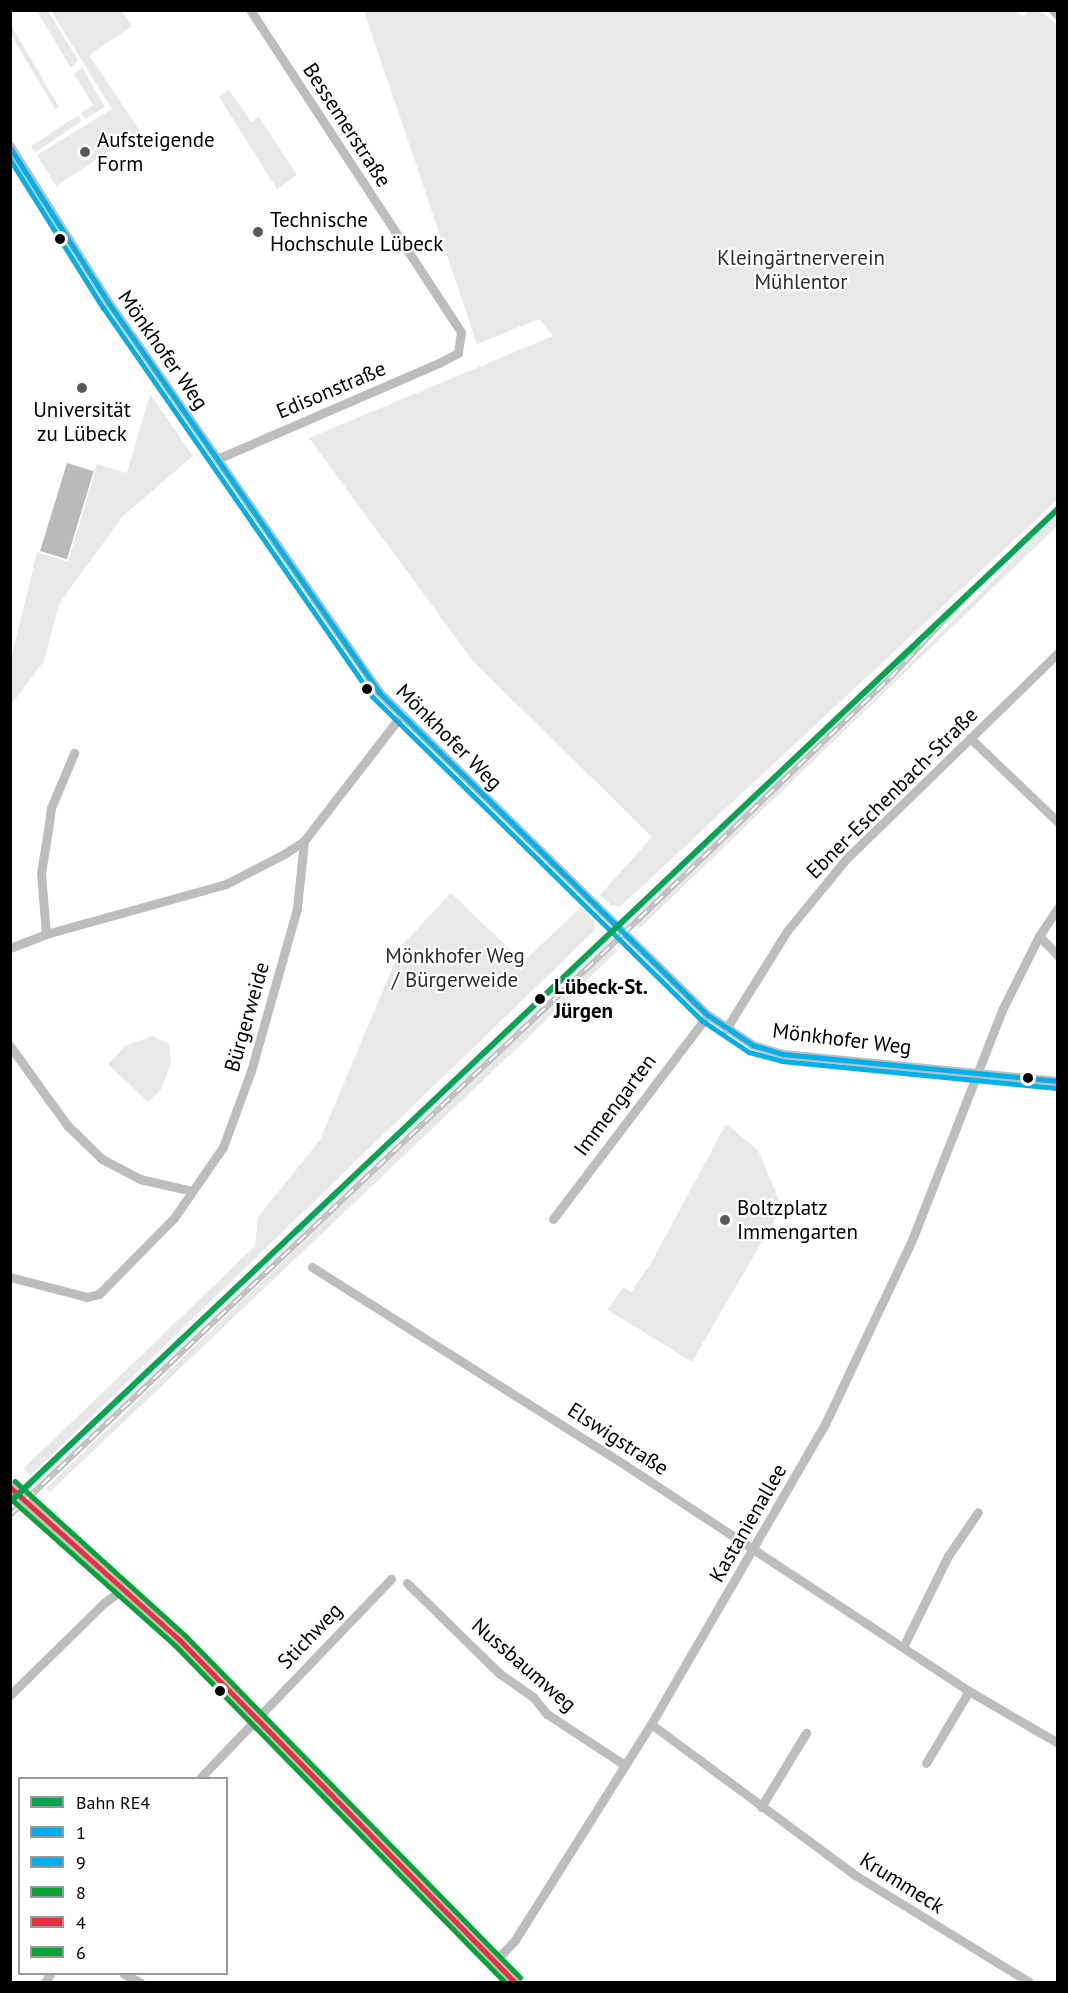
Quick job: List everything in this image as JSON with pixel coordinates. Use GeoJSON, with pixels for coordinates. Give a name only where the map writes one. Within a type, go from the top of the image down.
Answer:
{"type":"FeatureCollection","features":[{"type":"Feature","properties":{"kind":"main road"},"geometry":{"type":"LineString","coordinates":[[10,1487],[126,1588],[515,1983]]}},
{"type":"Feature","properties":{"kind":"street","name":"Bessemerstraße"},"geometry":{"type":"LineString","coordinates":[[250,10],[461,332],[458,353]]}},
{"type":"Feature","properties":{"kind":"street"},"geometry":{"type":"LineString","coordinates":[[1053,10],[1058,15]]}},
{"type":"Feature","properties":{"kind":"street","name":"Mönkhofer Weg"},"geometry":{"type":"LineString","coordinates":[[12,151],[109,303],[338,637],[400,717],[708,1015],[753,1045],[783,1054],[1058,1081]]}},
{"type":"Feature","properties":{"kind":"street","name":"Edisonstraße"},"geometry":{"type":"LineString","coordinates":[[217,459],[458,353]]}},
{"type":"Feature","properties":{"kind":"street","name":"Ebner-Eschenbach-Straße"},"geometry":{"type":"LineString","coordinates":[[726,1029],[787,932],[846,859],[1058,653]]}},
{"type":"Feature","properties":{"kind":"street"},"geometry":{"type":"LineString","coordinates":[[10,948],[46,934],[226,884],[304,841],[400,717]]}},
{"type":"Feature","properties":{"kind":"street"},"geometry":{"type":"LineString","coordinates":[[970,738],[1058,822]]}},
{"type":"Feature","properties":{"kind":"street"},"geometry":{"type":"LineString","coordinates":[[46,934],[41,873],[51,808],[74,753]]}},
{"type":"Feature","properties":{"kind":"street","name":"Bürgerweide"},"geometry":{"type":"LineString","coordinates":[[10,1277],[87,1297],[99,1294],[174,1218],[225,1144],[252,1071],[297,908],[304,841]]}},
{"type":"Feature","properties":{"kind":"street","name":"Kastanienallee"},"geometry":{"type":"LineString","coordinates":[[495,1961],[515,1940],[651,1724],[755,1549],[864,1346],[936,1184],[1002,1010],[1039,936],[1058,908]]}},
{"type":"Feature","properties":{"kind":"street"},"geometry":{"type":"LineString","coordinates":[[1039,936],[1058,956]]}},
{"type":"Feature","properties":{"kind":"street","name":"Immengarten"},"geometry":{"type":"LineString","coordinates":[[553,1219],[708,1015]]}},
{"type":"Feature","properties":{"kind":"street"},"geometry":{"type":"LineString","coordinates":[[10,1046],[67,1125],[102,1159],[140,1179],[192,1191]]}},
{"type":"Feature","properties":{"kind":"street","name":"Elswigstraße"},"geometry":{"type":"LineString","coordinates":[[312,1267],[755,1549],[969,1691],[1058,1743]]}},
{"type":"Feature","properties":{"kind":"street"},"geometry":{"type":"LineString","coordinates":[[903,1647],[948,1556],[978,1512]]}},
{"type":"Feature","properties":{"kind":"street","name":"Stichweg"},"geometry":{"type":"LineString","coordinates":[[202,1777],[255,1717],[391,1579]]}},
{"type":"Feature","properties":{"kind":"street","name":"Nussbaumweg"},"geometry":{"type":"LineString","coordinates":[[407,1583],[499,1673],[533,1697],[547,1714],[625,1765]]}},
{"type":"Feature","properties":{"kind":"street"},"geometry":{"type":"LineString","coordinates":[[10,1695],[104,1602],[126,1588]]}},
{"type":"Feature","properties":{"kind":"street"},"geometry":{"type":"LineString","coordinates":[[926,1763],[969,1691]]}},
{"type":"Feature","properties":{"kind":"street","name":"Krummeck"},"geometry":{"type":"LineString","coordinates":[[651,1724],[863,1881],[1029,1983]]}},
{"type":"Feature","properties":{"kind":"street"},"geometry":{"type":"LineString","coordinates":[[761,1807],[806,1733]]}},
{"type":"Feature","properties":{"kind":"street"},"geometry":{"type":"LineString","coordinates":[[126,1975],[140,1983]]}},
{"type":"Feature","properties":{"kind":"green space","name":"Kleingärtnerverein Mühlentor"},"geometry":{"type":"Polygon","coordinates":[[[1016,10],[1023,17],[1029,11],[1041,11],[1057,25],[1057,500],[621,906],[611,905],[600,895],[652,837],[473,661],[309,438],[553,336],[539,319],[477,344],[364,11],[1016,10]]]}},
{"type":"Feature","properties":{"kind":"green space"},"geometry":{"type":"Polygon","coordinates":[[[37,11],[48,11],[78,60],[71,68],[37,11]]]}},
{"type":"Feature","properties":{"kind":"green space"},"geometry":{"type":"Polygon","coordinates":[[[51,11],[122,11],[132,26],[89,55],[140,131],[56,186],[37,155],[112,109],[51,11]]]}},
{"type":"Feature","properties":{"kind":"green space"},"geometry":{"type":"Polygon","coordinates":[[[11,25],[59,107],[55,109],[11,35],[11,25]]]}},
{"type":"Feature","properties":{"kind":"green space"},"geometry":{"type":"Polygon","coordinates":[[[82,67],[105,107],[85,119],[81,113],[93,105],[74,74],[82,67]]]}},
{"type":"Feature","properties":{"kind":"green space"},"geometry":{"type":"Polygon","coordinates":[[[229,90],[251,122],[259,117],[297,175],[277,189],[219,97],[229,90]]]}},
{"type":"Feature","properties":{"kind":"green space"},"geometry":{"type":"Polygon","coordinates":[[[78,115],[82,121],[35,153],[31,147],[78,115]]]}},
{"type":"Feature","properties":{"kind":"green space"},"geometry":{"type":"Polygon","coordinates":[[[150,394],[193,456],[122,517],[59,604],[44,661],[11,705],[11,659],[37,552],[68,562],[97,464],[127,473],[150,394]]]}},
{"type":"Feature","properties":{"kind":"green space"},"geometry":{"type":"Polygon","coordinates":[[[1057,516],[1057,526],[640,928],[635,924],[876,697],[1057,516]]]}},
{"type":"Feature","properties":{"kind":"green space","name":"Mönkhofer Weg / Bürgerweide"},"geometry":{"type":"Polygon","coordinates":[[[451,893],[523,962],[581,907],[594,921],[595,930],[31,1475],[23,1469],[255,1246],[258,1217],[320,1140],[402,945],[451,893]]]}},
{"type":"Feature","properties":{"kind":"green space"},"geometry":{"type":"Polygon","coordinates":[[[612,947],[617,951],[515,1050],[50,1492],[46,1488],[612,947]]]}},
{"type":"Feature","properties":{"kind":"green space"},"geometry":{"type":"Polygon","coordinates":[[[152,1036],[169,1044],[171,1062],[161,1090],[148,1102],[108,1064],[125,1046],[152,1036]]]}},
{"type":"Feature","properties":{"kind":"green space","name":"Boltzplatz Immengarten"},"geometry":{"type":"Polygon","coordinates":[[[726,1124],[758,1150],[782,1207],[692,1362],[608,1310],[623,1287],[631,1292],[651,1263],[726,1124]]]}},
{"type":"Feature","properties":{"kind":"shaded area"},"geometry":{"type":"Polygon","coordinates":[[[67,463],[94,471],[67,559],[40,551],[67,463]]]}},
{"type":"Feature","properties":{"kind":"railway"},"geometry":{"type":"LineString","coordinates":[[10,1515],[890,678],[968,594]]}},
{"type":"Feature","properties":{"kind":"rail line","name":"RE4"},"geometry":{"type":"LineString","coordinates":[[10,1502],[1058,509]]}},
{"type":"Feature","properties":{"kind":"transit line","name":"1"},"geometry":{"type":"LineString","coordinates":[[10,147],[109,303],[379,692],[708,1015],[753,1045],[783,1054],[1058,1081]]}},
{"type":"Feature","properties":{"kind":"transit line","name":"9"},"geometry":{"type":"LineString","coordinates":[[10,159],[103,307],[373,697],[703,1021],[749,1052],[782,1061],[1057,1088]]}},
{"type":"Feature","properties":{"kind":"transit line","name":"8"},"geometry":{"type":"LineString","coordinates":[[15,1481],[185,1635],[520,1977]]}},
{"type":"Feature","properties":{"kind":"transit line","name":"4"},"geometry":{"type":"LineString","coordinates":[[10,1487],[180,1640],[515,1982]]}},
{"type":"Feature","properties":{"kind":"transit line","name":"6"},"geometry":{"type":"LineString","coordinates":[[10,1498],[175,1645],[505,1982]]}},
{"type":"Feature","properties":{"kind":"place","name":"Aufsteigende Form"},"geometry":{"type":"Point","coordinates":[85,152]}},
{"type":"Feature","properties":{"kind":"place","name":"Technische Hochschule Lübeck"},"geometry":{"type":"Point","coordinates":[258,232]}},
{"type":"Feature","properties":{"kind":"place","name":"Universität zu Lübeck"},"geometry":{"type":"Point","coordinates":[82,388]}},
{"type":"Feature","properties":{"kind":"place","name":"Lübeck-St. Jürgen"},"geometry":{"type":"Point","coordinates":[540,999]}},
{"type":"Feature","properties":{"kind":"place","name":"Boltzplatz Immengarten"},"geometry":{"type":"Point","coordinates":[725,1220]}}]}
